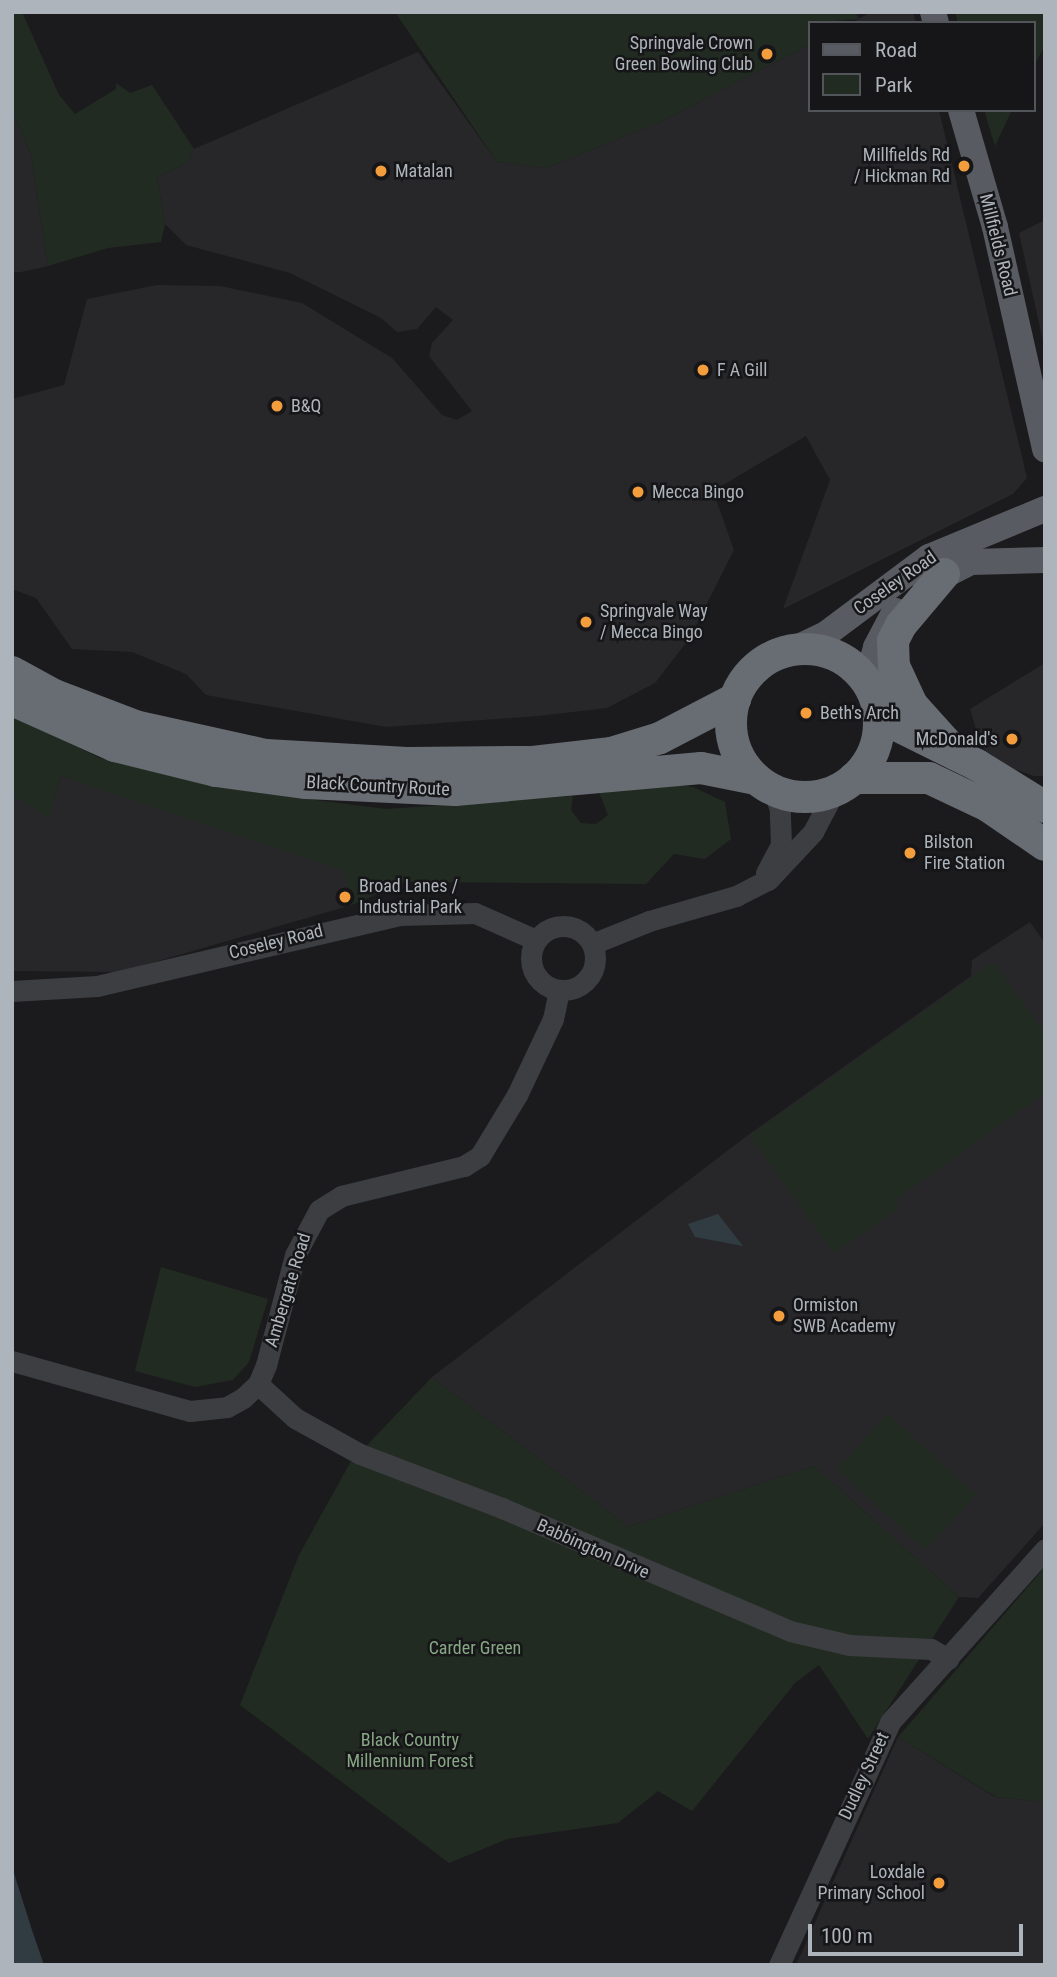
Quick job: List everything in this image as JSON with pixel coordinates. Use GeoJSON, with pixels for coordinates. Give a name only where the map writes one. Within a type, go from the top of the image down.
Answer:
{"type":"FeatureCollection","features":[{"type":"Feature","properties":{"kind":"highway"},"geometry":{"type":"LineString","coordinates":[[944,575],[901,625],[893,641],[894,667],[912,705],[957,755]]}},
{"type":"Feature","properties":{"kind":"highway"},"geometry":{"type":"LineString","coordinates":[[1045,807],[957,755],[894,724],[871,685],[856,667],[832,655],[788,652],[755,668],[735,699],[731,722],[734,744],[764,785],[802,797],[845,784],[929,778],[988,806],[1045,845]]}},
{"type":"Feature","properties":{"kind":"highway","name":"Black Country Route"},"geometry":{"type":"LineString","coordinates":[[12,672],[54,695],[135,726],[267,755],[407,763],[533,762],[611,753],[660,738],[735,699]]}},
{"type":"Feature","properties":{"kind":"highway"},"geometry":{"type":"LineString","coordinates":[[845,784],[874,747],[878,712],[871,685]]}},
{"type":"Feature","properties":{"kind":"highway","name":"Black Country Route"},"geometry":{"type":"LineString","coordinates":[[12,700],[115,746],[216,771],[295,782],[455,790],[701,768],[764,785]]}},
{"type":"Feature","properties":{"kind":"main road","name":"Millfields Road"},"geometry":{"type":"LineString","coordinates":[[962,112],[995,227],[1045,449]]}},
{"type":"Feature","properties":{"kind":"main road","name":"Millfields Road"},"geometry":{"type":"LineString","coordinates":[[1030,381],[1045,414]]}},
{"type":"Feature","properties":{"kind":"main road","name":"Coseley Road"},"geometry":{"type":"LineString","coordinates":[[788,652],[826,634],[929,557],[1045,509]]}},
{"type":"Feature","properties":{"kind":"main road","name":"Coseley Road"},"geometry":{"type":"LineString","coordinates":[[871,685],[886,623],[906,596],[971,562],[1045,560]]}},
{"type":"Feature","properties":{"kind":"street"},"geometry":{"type":"LineString","coordinates":[[593,944],[768,880],[797,851],[845,784]]}},
{"type":"Feature","properties":{"kind":"street"},"geometry":{"type":"LineString","coordinates":[[756,886],[781,845],[780,809],[764,785]]}},
{"type":"Feature","properties":{"kind":"street","name":"Coseley Road"},"geometry":{"type":"LineString","coordinates":[[12,990],[97,986],[400,915],[475,913],[536,940]]}},
{"type":"Feature","properties":{"kind":"street"},"geometry":{"type":"LineString","coordinates":[[569,926],[583,932],[593,944],[596,958],[589,977],[572,989],[559,990],[546,985],[533,967],[536,940],[552,927],[569,926]]}},
{"type":"Feature","properties":{"kind":"street","name":"Ambergate Road"},"geometry":{"type":"LineString","coordinates":[[258,1384],[295,1255],[319,1210],[341,1196],[464,1166],[480,1156],[517,1095],[553,1019],[559,990]]}},
{"type":"Feature","properties":{"kind":"street"},"geometry":{"type":"LineString","coordinates":[[12,1361],[190,1410],[227,1407],[258,1384]]}},
{"type":"Feature","properties":{"kind":"street","name":"Babbington Drive"},"geometry":{"type":"LineString","coordinates":[[258,1384],[295,1418],[360,1454],[502,1508],[790,1631],[849,1645],[931,1649],[948,1659]]}},
{"type":"Feature","properties":{"kind":"street","name":"Dudley Street"},"geometry":{"type":"LineString","coordinates":[[779,1965],[882,1734],[1045,1549]]}},
{"type":"Feature","properties":{"kind":"shaded area"},"geometry":{"type":"Polygon","coordinates":[[[871,12],[913,12],[915,21],[855,21],[871,12]]]}},
{"type":"Feature","properties":{"kind":"shaded area"},"geometry":{"type":"Polygon","coordinates":[[[808,45],[808,112],[939,112],[1027,478],[1013,494],[783,609],[830,480],[806,436],[713,491],[734,550],[689,639],[655,683],[607,708],[538,716],[386,727],[206,695],[186,674],[132,652],[72,649],[36,598],[12,589],[12,399],[64,385],[87,299],[157,285],[220,286],[302,303],[392,358],[442,415],[457,420],[472,411],[429,356],[432,343],[453,320],[436,307],[417,329],[397,332],[381,318],[290,273],[186,245],[165,224],[157,177],[187,163],[194,149],[418,52],[497,162],[546,168],[662,121],[808,45]]]}},
{"type":"Feature","properties":{"kind":"shaded area"},"geometry":{"type":"Polygon","coordinates":[[[12,110],[31,155],[48,266],[21,272],[12,272],[12,110]]]}},
{"type":"Feature","properties":{"kind":"shaded area"},"geometry":{"type":"Polygon","coordinates":[[[1045,220],[1045,350],[1019,233],[1045,220]]]}},
{"type":"Feature","properties":{"kind":"shaded area"},"geometry":{"type":"Polygon","coordinates":[[[1045,663],[1045,776],[1034,776],[994,762],[980,743],[970,709],[1045,663]]]}},
{"type":"Feature","properties":{"kind":"shaded area"},"geometry":{"type":"Polygon","coordinates":[[[61,776],[345,870],[352,905],[120,972],[12,971],[12,794],[49,818],[61,776]]]}},
{"type":"Feature","properties":{"kind":"shaded area","name":"Ormiston SWB Academy"},"geometry":{"type":"Polygon","coordinates":[[[1030,922],[1045,943],[1045,1523],[978,1598],[959,1597],[814,1466],[628,1527],[432,1377],[744,1138],[971,976],[972,960],[1030,922]]]}},
{"type":"Feature","properties":{"kind":"shaded area"},"geometry":{"type":"Polygon","coordinates":[[[718,1214],[743,1246],[695,1237],[688,1224],[718,1214]]]}},
{"type":"Feature","properties":{"kind":"shaded area","name":"Loxdale Primary School"},"geometry":{"type":"Polygon","coordinates":[[[898,1737],[995,1797],[1045,1802],[1045,1965],[796,1965],[898,1737]]]}},
{"type":"Feature","properties":{"kind":"shaded area"},"geometry":{"type":"Polygon","coordinates":[[[12,1867],[32,1930],[44,1965],[12,1965],[12,1867]]]}},
{"type":"Feature","properties":{"kind":"green space"},"geometry":{"type":"Polygon","coordinates":[[[12,12],[22,12],[59,95],[75,114],[116,89],[116,83],[130,93],[152,85],[194,149],[187,163],[157,177],[165,224],[161,242],[108,248],[48,266],[31,155],[12,110],[12,12]]]}},
{"type":"Feature","properties":{"kind":"green space"},"geometry":{"type":"Polygon","coordinates":[[[395,12],[855,12],[859,19],[808,21],[808,45],[662,121],[546,168],[497,162],[395,12]]]}},
{"type":"Feature","properties":{"kind":"green space"},"geometry":{"type":"Polygon","coordinates":[[[955,12],[1045,12],[1045,45],[1036,62],[1036,21],[957,21],[955,12]]]}},
{"type":"Feature","properties":{"kind":"green space"},"geometry":{"type":"Polygon","coordinates":[[[985,112],[1011,112],[995,146],[985,112]]]}},
{"type":"Feature","properties":{"kind":"green space"},"geometry":{"type":"Polygon","coordinates":[[[12,714],[100,758],[252,792],[386,809],[573,796],[571,810],[581,823],[596,824],[608,815],[599,792],[652,782],[693,787],[725,802],[731,839],[705,859],[674,854],[646,884],[405,882],[352,905],[344,871],[61,776],[49,819],[12,794],[12,714]]]}},
{"type":"Feature","properties":{"kind":"green space"},"geometry":{"type":"Polygon","coordinates":[[[993,962],[1045,1033],[1045,1093],[895,1200],[899,1207],[834,1254],[750,1136],[993,962]]]}},
{"type":"Feature","properties":{"kind":"green space"},"geometry":{"type":"Polygon","coordinates":[[[161,1267],[268,1299],[249,1362],[233,1380],[195,1387],[135,1371],[161,1267]]]}},
{"type":"Feature","properties":{"kind":"green space","name":"Carder Green"},"geometry":{"type":"Polygon","coordinates":[[[432,1377],[628,1527],[814,1466],[959,1597],[868,1739],[819,1665],[795,1683],[692,1811],[658,1791],[618,1823],[507,1839],[449,1863],[240,1705],[299,1555],[350,1463],[432,1377]]]}},
{"type":"Feature","properties":{"kind":"green space"},"geometry":{"type":"Polygon","coordinates":[[[888,1414],[976,1495],[925,1550],[837,1469],[888,1414]]]}},
{"type":"Feature","properties":{"kind":"green space"},"geometry":{"type":"Polygon","coordinates":[[[1045,1567],[1045,1802],[996,1797],[898,1737],[1045,1567]]]}},
{"type":"Feature","properties":{"kind":"place","name":"Springvale Crown Green Bowling Club"},"geometry":{"type":"Point","coordinates":[767,54]}},
{"type":"Feature","properties":{"kind":"place","name":"Millfields Rd / Hickman Rd"},"geometry":{"type":"Point","coordinates":[964,166]}},
{"type":"Feature","properties":{"kind":"place","name":"Matalan"},"geometry":{"type":"Point","coordinates":[381,171]}},
{"type":"Feature","properties":{"kind":"place","name":"F A Gill"},"geometry":{"type":"Point","coordinates":[703,370]}},
{"type":"Feature","properties":{"kind":"place","name":"B&Q"},"geometry":{"type":"Point","coordinates":[277,406]}},
{"type":"Feature","properties":{"kind":"place","name":"Mecca Bingo"},"geometry":{"type":"Point","coordinates":[638,492]}},
{"type":"Feature","properties":{"kind":"place","name":"Springvale Way / Mecca Bingo"},"geometry":{"type":"Point","coordinates":[586,622]}},
{"type":"Feature","properties":{"kind":"place","name":"Beth's Arch"},"geometry":{"type":"Point","coordinates":[806,713]}},
{"type":"Feature","properties":{"kind":"place","name":"McDonald's"},"geometry":{"type":"Point","coordinates":[1012,739]}},
{"type":"Feature","properties":{"kind":"place","name":"Bilston Fire Station"},"geometry":{"type":"Point","coordinates":[910,853]}},
{"type":"Feature","properties":{"kind":"place","name":"Broad Lanes / Industrial Park"},"geometry":{"type":"Point","coordinates":[345,897]}},
{"type":"Feature","properties":{"kind":"place","name":"Ormiston SWB Academy"},"geometry":{"type":"Point","coordinates":[779,1316]}},
{"type":"Feature","properties":{"kind":"place","name":"Loxdale Primary School"},"geometry":{"type":"Point","coordinates":[939,1883]}},
{"type":"Feature","properties":{"kind":"park label","name":"Black Country Millennium Forest"},"geometry":{"type":"Point","coordinates":[410,1751]}}]}
